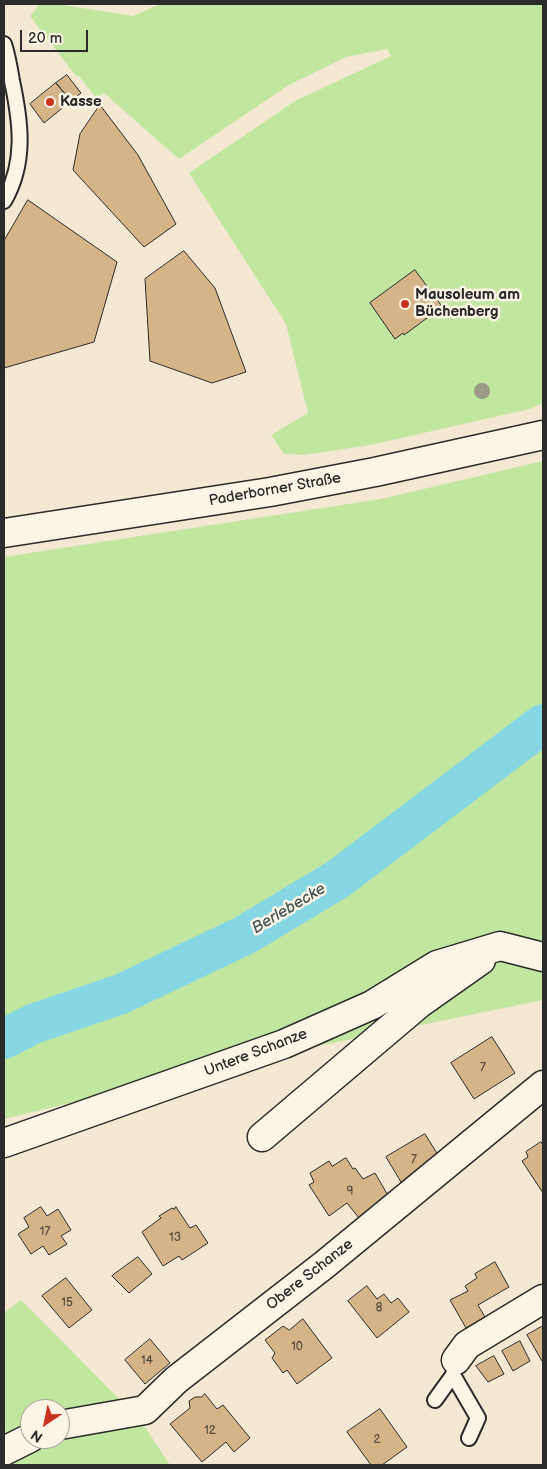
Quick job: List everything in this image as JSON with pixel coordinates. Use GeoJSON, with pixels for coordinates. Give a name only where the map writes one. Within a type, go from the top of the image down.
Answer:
{"type":"FeatureCollection","features":[{"type":"Feature","properties":{"kind":"street","name":"Paderborner Straße"},"geometry":{"type":"LineString","coordinates":[[4,533],[270,492],[375,472],[543,435]]}},
{"type":"Feature","properties":{"kind":"street"},"geometry":{"type":"LineString","coordinates":[[262,1137],[420,1003],[500,946],[543,957]]}},
{"type":"Feature","properties":{"kind":"street","name":"Untere Schanze"},"geometry":{"type":"LineString","coordinates":[[4,1143],[284,1044],[372,1005],[437,965],[500,946]]}},
{"type":"Feature","properties":{"kind":"street","name":"Obere Schanze"},"geometry":{"type":"LineString","coordinates":[[70,1423],[145,1410],[176,1380],[324,1266],[543,1085]]}},
{"type":"Feature","properties":{"kind":"street"},"geometry":{"type":"LineString","coordinates":[[454,1368],[467,1345],[543,1299]]}},
{"type":"Feature","properties":{"kind":"street"},"geometry":{"type":"LineString","coordinates":[[4,1450],[20,1443]]}},
{"type":"Feature","properties":{"kind":"lane"},"geometry":{"type":"LineString","coordinates":[[4,48],[18,110],[20,151],[18,168],[4,201]]}},
{"type":"Feature","properties":{"kind":"lane"},"geometry":{"type":"LineString","coordinates":[[435,1400],[454,1368]]}},
{"type":"Feature","properties":{"kind":"lane"},"geometry":{"type":"LineString","coordinates":[[454,1368],[478,1418],[469,1438]]}},
{"type":"Feature","properties":{"kind":"green space"},"geometry":{"type":"Polygon","coordinates":[[[40,4],[57,4],[133,16],[160,4],[543,4],[543,403],[530,409],[370,445],[304,455],[284,454],[271,435],[308,413],[286,324],[189,173],[295,101],[391,56],[387,49],[346,57],[289,85],[179,159],[104,93],[96,98],[78,75],[76,76],[30,16],[40,4]]]}},
{"type":"Feature","properties":{"kind":"green space"},"geometry":{"type":"Polygon","coordinates":[[[543,461],[543,1000],[240,1062],[4,1119],[4,557],[381,499],[543,461]]]}},
{"type":"Feature","properties":{"kind":"green space"},"geometry":{"type":"Polygon","coordinates":[[[21,1300],[141,1421],[170,1465],[4,1465],[4,1313],[21,1300]]]}},
{"type":"Feature","properties":{"kind":"building"},"geometry":{"type":"Polygon","coordinates":[[[67,75],[81,93],[71,101],[56,83],[67,75]]]}},
{"type":"Feature","properties":{"kind":"building","name":"Kasse"},"geometry":{"type":"Polygon","coordinates":[[[56,83],[71,101],[44,123],[30,104],[56,83]]]}},
{"type":"Feature","properties":{"kind":"building"},"geometry":{"type":"Polygon","coordinates":[[[100,105],[138,155],[176,224],[144,247],[73,170],[80,134],[100,105]]]}},
{"type":"Feature","properties":{"kind":"building"},"geometry":{"type":"Polygon","coordinates":[[[28,200],[117,262],[94,342],[4,368],[4,241],[28,200]]]}},
{"type":"Feature","properties":{"kind":"building"},"geometry":{"type":"Polygon","coordinates":[[[184,251],[215,288],[246,372],[212,383],[150,361],[145,279],[184,251]]]}},
{"type":"Feature","properties":{"kind":"building","name":"Mausoleum am Büchenberg"},"geometry":{"type":"Polygon","coordinates":[[[415,270],[441,305],[433,311],[434,313],[404,335],[403,333],[395,339],[370,303],[415,270]]]}},
{"type":"Feature","properties":{"kind":"building"},"geometry":{"type":"Polygon","coordinates":[[[492,1037],[515,1073],[474,1099],[451,1063],[492,1037]]]}},
{"type":"Feature","properties":{"kind":"building"},"geometry":{"type":"Polygon","coordinates":[[[425,1134],[443,1163],[404,1187],[386,1157],[425,1134]]]}},
{"type":"Feature","properties":{"kind":"building"},"geometry":{"type":"Polygon","coordinates":[[[541,1142],[543,1145],[543,1193],[522,1161],[528,1157],[526,1152],[541,1142]]]}},
{"type":"Feature","properties":{"kind":"building"},"geometry":{"type":"Polygon","coordinates":[[[346,1158],[363,1179],[375,1173],[390,1199],[359,1218],[347,1203],[329,1216],[309,1185],[314,1182],[310,1173],[329,1161],[332,1166],[346,1158]]]}},
{"type":"Feature","properties":{"kind":"building"},"geometry":{"type":"Polygon","coordinates":[[[41,1207],[47,1216],[58,1209],[71,1230],[61,1236],[67,1244],[49,1255],[43,1246],[31,1254],[18,1234],[29,1227],[24,1218],[41,1207]]]}},
{"type":"Feature","properties":{"kind":"building"},"geometry":{"type":"Polygon","coordinates":[[[176,1207],[190,1228],[196,1225],[208,1243],[182,1260],[179,1256],[163,1266],[142,1232],[161,1218],[159,1216],[176,1207]]]}},
{"type":"Feature","properties":{"kind":"building"},"geometry":{"type":"Polygon","coordinates":[[[138,1257],[152,1274],[129,1293],[112,1276],[138,1257]]]}},
{"type":"Feature","properties":{"kind":"building"},"geometry":{"type":"Polygon","coordinates":[[[495,1262],[509,1287],[478,1305],[485,1317],[466,1328],[450,1300],[468,1291],[465,1286],[477,1278],[475,1274],[495,1262]]]}},
{"type":"Feature","properties":{"kind":"building"},"geometry":{"type":"Polygon","coordinates":[[[66,1278],[92,1310],[69,1328],[42,1296],[66,1278]]]}},
{"type":"Feature","properties":{"kind":"building"},"geometry":{"type":"Polygon","coordinates":[[[367,1286],[377,1299],[384,1294],[391,1303],[398,1298],[409,1312],[377,1338],[348,1301],[367,1286]]]}},
{"type":"Feature","properties":{"kind":"building"},"geometry":{"type":"Polygon","coordinates":[[[303,1319],[332,1358],[297,1384],[287,1370],[283,1373],[272,1358],[275,1353],[265,1340],[283,1326],[289,1330],[303,1319]]]}},
{"type":"Feature","properties":{"kind":"building"},"geometry":{"type":"Polygon","coordinates":[[[543,1326],[543,1360],[542,1361],[527,1335],[543,1326]]]}},
{"type":"Feature","properties":{"kind":"building"},"geometry":{"type":"Polygon","coordinates":[[[150,1339],[170,1363],[145,1384],[125,1360],[150,1339]]]}},
{"type":"Feature","properties":{"kind":"building"},"geometry":{"type":"Polygon","coordinates":[[[520,1341],[530,1361],[513,1371],[502,1351],[520,1341]]]}},
{"type":"Feature","properties":{"kind":"building"},"geometry":{"type":"Polygon","coordinates":[[[494,1356],[504,1374],[488,1382],[476,1366],[494,1356]]]}},
{"type":"Feature","properties":{"kind":"building"},"geometry":{"type":"Polygon","coordinates":[[[205,1394],[217,1409],[223,1405],[250,1438],[234,1452],[226,1442],[202,1462],[170,1424],[190,1408],[189,1401],[205,1394]]]}},
{"type":"Feature","properties":{"kind":"building"},"geometry":{"type":"Polygon","coordinates":[[[380,1409],[407,1447],[382,1465],[371,1465],[347,1432],[380,1409]]]}},
{"type":"Feature","properties":{"kind":"waterway","name":"Berlebecke"},"geometry":{"type":"LineString","coordinates":[[4,1039],[33,1024],[121,994],[245,935],[338,879],[543,724]]}},
{"type":"Feature","properties":{"kind":"place","name":"Kasse"},"geometry":{"type":"Point","coordinates":[50,102]}},
{"type":"Feature","properties":{"kind":"place","name":"Mausoleum am Büchenberg"},"geometry":{"type":"Point","coordinates":[405,304]}}]}
